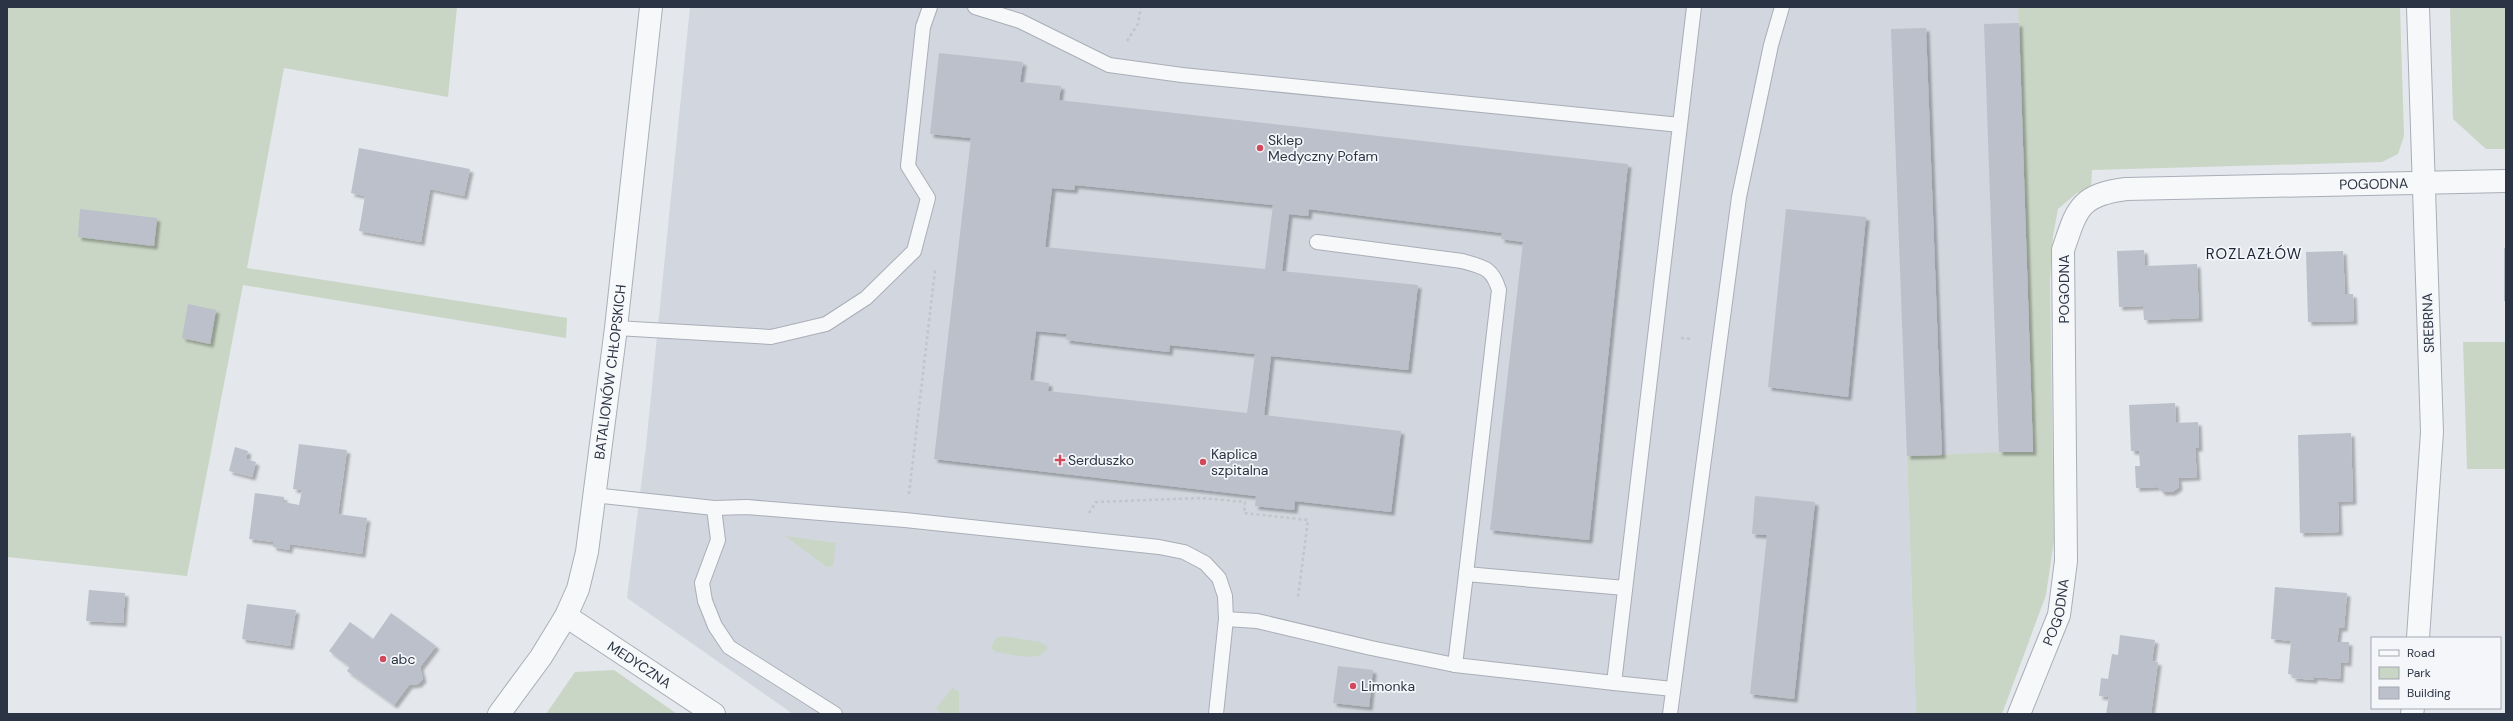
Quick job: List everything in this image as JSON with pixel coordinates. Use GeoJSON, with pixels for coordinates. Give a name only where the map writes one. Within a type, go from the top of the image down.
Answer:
{"type":"FeatureCollection","features":[{"type":"Feature","properties":{"kind":"street","name":"BATALIONÓW CHŁOPSKICH"},"geometry":{"type":"LineString","coordinates":[[499,714],[541,657],[566,616],[578,589],[587,552],[593,495],[616,328],[651,7]]}},
{"type":"Feature","properties":{"kind":"street","name":"SREBRNA"},"geometry":{"type":"LineString","coordinates":[[2418,7],[2432,432],[2418,637]]}},
{"type":"Feature","properties":{"kind":"street","name":"POGODNA"},"geometry":{"type":"LineString","coordinates":[[2019,714],[2058,615],[2066,561],[2063,250],[2075,214],[2090,198],[2108,191],[2126,189],[2423,181],[2506,181]]}},
{"type":"Feature","properties":{"kind":"street","name":"MEDYCZNA"},"geometry":{"type":"LineString","coordinates":[[566,616],[714,714]]}},
{"type":"Feature","properties":{"kind":"lane"},"geometry":{"type":"LineString","coordinates":[[616,328],[772,337],[826,324],[866,298],[914,251],[928,198],[908,166],[923,27],[930,7]]}},
{"type":"Feature","properties":{"kind":"lane"},"geometry":{"type":"LineString","coordinates":[[975,7],[1020,22],[1110,65],[1182,75],[1680,125]]}},
{"type":"Feature","properties":{"kind":"lane"},"geometry":{"type":"LineString","coordinates":[[1614,683],[1694,7]]}},
{"type":"Feature","properties":{"kind":"lane"},"geometry":{"type":"LineString","coordinates":[[1670,714],[1739,197],[1771,45],[1782,7]]}},
{"type":"Feature","properties":{"kind":"lane"},"geometry":{"type":"LineString","coordinates":[[1317,242],[1462,261],[1485,267],[1495,277],[1499,290],[1455,664]]}},
{"type":"Feature","properties":{"kind":"lane"},"geometry":{"type":"LineString","coordinates":[[593,495],[714,508],[747,507],[905,520],[1159,547],[1184,552],[1205,563],[1219,578],[1225,596],[1226,619],[1216,714]]}},
{"type":"Feature","properties":{"kind":"lane"},"geometry":{"type":"LineString","coordinates":[[714,508],[718,540],[702,583],[705,601],[715,626],[729,647],[835,714]]}},
{"type":"Feature","properties":{"kind":"lane"},"geometry":{"type":"LineString","coordinates":[[1466,574],[1625,588]]}},
{"type":"Feature","properties":{"kind":"lane"},"geometry":{"type":"LineString","coordinates":[[1226,619],[1263,622],[1371,648],[1455,664],[1673,689]]}},
{"type":"Feature","properties":{"kind":"path"},"geometry":{"type":"LineString","coordinates":[[1110,65],[1138,24],[1140,7]]}},
{"type":"Feature","properties":{"kind":"path"},"geometry":{"type":"LineString","coordinates":[[909,496],[935,268]]}},
{"type":"Feature","properties":{"kind":"path"},"geometry":{"type":"LineString","coordinates":[[1655,336],[1720,341]]}},
{"type":"Feature","properties":{"kind":"path"},"geometry":{"type":"LineString","coordinates":[[1088,515],[1096,502],[1201,498],[1244,502],[1244,513],[1308,520],[1298,597]]}},
{"type":"Feature","properties":{"kind":"shaded area"},"geometry":{"type":"Polygon","coordinates":[[[690,7],[2018,7],[2033,452],[1907,456],[1916,714],[793,714],[627,598],[646,446],[690,7]]]}},
{"type":"Feature","properties":{"kind":"green space"},"geometry":{"type":"Polygon","coordinates":[[[7,7],[457,7],[448,97],[284,68],[247,268],[567,318],[566,338],[243,285],[187,576],[7,557],[7,7]]]}},
{"type":"Feature","properties":{"kind":"green space"},"geometry":{"type":"Polygon","coordinates":[[[2018,7],[2400,7],[2404,136],[2398,154],[2382,162],[2092,170],[2091,189],[2077,193],[2058,209],[2053,236],[2050,281],[2054,540],[2046,595],[2002,714],[1916,714],[1907,456],[2033,451],[2018,7]]]}},
{"type":"Feature","properties":{"kind":"green space"},"geometry":{"type":"Polygon","coordinates":[[[2450,7],[2506,7],[2506,149],[2486,149],[2453,119],[2450,7]]]}},
{"type":"Feature","properties":{"kind":"green space"},"geometry":{"type":"Polygon","coordinates":[[[2463,342],[2506,342],[2506,469],[2467,469],[2463,342]]]}},
{"type":"Feature","properties":{"kind":"green space"},"geometry":{"type":"Polygon","coordinates":[[[785,536],[836,543],[833,566],[827,567],[785,536]]]}},
{"type":"Feature","properties":{"kind":"green space"},"geometry":{"type":"Polygon","coordinates":[[[1002,636],[1040,642],[1048,647],[1044,652],[1032,657],[996,652],[991,648],[995,639],[1002,636]]]}},
{"type":"Feature","properties":{"kind":"green space"},"geometry":{"type":"Polygon","coordinates":[[[614,670],[677,714],[546,714],[575,672],[614,670]]]}},
{"type":"Feature","properties":{"kind":"green space"},"geometry":{"type":"Polygon","coordinates":[[[952,688],[959,692],[959,714],[943,714],[936,709],[952,688]]]}},
{"type":"Feature","properties":{"kind":"building"},"geometry":{"type":"Polygon","coordinates":[[[2019,23],[2033,452],[1999,452],[1984,24],[2019,23]]]}},
{"type":"Feature","properties":{"kind":"building"},"geometry":{"type":"Polygon","coordinates":[[[1926,28],[1942,455],[1907,456],[1891,29],[1926,28]]]}},
{"type":"Feature","properties":{"kind":"building"},"geometry":{"type":"Polygon","coordinates":[[[939,53],[1023,62],[1020,82],[1061,86],[1059,100],[1628,164],[1589,540],[1490,530],[1523,242],[1501,239],[1502,233],[1309,209],[1308,216],[1289,214],[1282,271],[1418,285],[1408,370],[1271,356],[1264,415],[1401,431],[1391,512],[1295,501],[1294,510],[1255,506],[1256,496],[934,459],[971,138],[930,134],[939,53]],[[1075,185],[1074,190],[1052,188],[1045,247],[1265,269],[1273,205],[1075,185]],[[1036,331],[1030,380],[1049,383],[1048,391],[1247,413],[1255,354],[1170,345],[1169,352],[1066,340],[1067,334],[1036,331]]]}},
{"type":"Feature","properties":{"kind":"building"},"geometry":{"type":"Polygon","coordinates":[[[359,148],[470,169],[464,196],[430,189],[421,242],[359,231],[365,196],[351,193],[359,148]]]}},
{"type":"Feature","properties":{"kind":"building"},"geometry":{"type":"Polygon","coordinates":[[[80,209],[157,218],[154,246],[78,237],[80,209]]]}},
{"type":"Feature","properties":{"kind":"building"},"geometry":{"type":"Polygon","coordinates":[[[1786,209],[1866,217],[1848,397],[1768,387],[1786,209]]]}},
{"type":"Feature","properties":{"kind":"building"},"geometry":{"type":"Polygon","coordinates":[[[2504,248],[2506,248],[2506,301],[2504,301],[2504,248]]]}},
{"type":"Feature","properties":{"kind":"building"},"geometry":{"type":"Polygon","coordinates":[[[2144,250],[2145,266],[2197,264],[2199,318],[2144,320],[2143,306],[2119,307],[2117,251],[2144,250]]]}},
{"type":"Feature","properties":{"kind":"building"},"geometry":{"type":"Polygon","coordinates":[[[2343,251],[2345,294],[2353,294],[2354,321],[2308,322],[2306,252],[2343,251]]]}},
{"type":"Feature","properties":{"kind":"building"},"geometry":{"type":"Polygon","coordinates":[[[188,304],[216,310],[210,344],[182,338],[188,304]]]}},
{"type":"Feature","properties":{"kind":"building"},"geometry":{"type":"Polygon","coordinates":[[[2175,403],[2176,423],[2198,422],[2199,448],[2195,448],[2197,477],[2178,478],[2179,487],[2172,492],[2162,492],[2158,487],[2136,488],[2135,466],[2140,466],[2139,451],[2131,451],[2129,405],[2175,403]]]}},
{"type":"Feature","properties":{"kind":"building"},"geometry":{"type":"Polygon","coordinates":[[[2351,433],[2353,501],[2338,502],[2339,532],[2300,533],[2298,435],[2351,433]]]}},
{"type":"Feature","properties":{"kind":"building"},"geometry":{"type":"Polygon","coordinates":[[[299,444],[347,450],[338,514],[367,518],[362,554],[290,544],[289,550],[273,547],[273,542],[249,539],[255,493],[284,497],[284,502],[299,505],[302,490],[293,489],[299,444]]]}},
{"type":"Feature","properties":{"kind":"building"},"geometry":{"type":"Polygon","coordinates":[[[235,447],[248,451],[246,459],[256,462],[252,477],[229,471],[235,447]]]}},
{"type":"Feature","properties":{"kind":"building"},"geometry":{"type":"Polygon","coordinates":[[[1755,496],[1815,502],[1794,699],[1750,694],[1767,535],[1752,534],[1755,496]]]}},
{"type":"Feature","properties":{"kind":"building"},"geometry":{"type":"Polygon","coordinates":[[[2275,587],[2347,593],[2344,628],[2339,628],[2337,642],[2349,642],[2348,663],[2341,662],[2340,679],[2314,677],[2314,680],[2292,678],[2293,675],[2288,674],[2291,641],[2271,639],[2275,587]]]}},
{"type":"Feature","properties":{"kind":"building"},"geometry":{"type":"Polygon","coordinates":[[[89,590],[125,593],[123,623],[86,621],[89,590]]]}},
{"type":"Feature","properties":{"kind":"building"},"geometry":{"type":"Polygon","coordinates":[[[247,604],[296,610],[290,646],[242,639],[247,604]]]}},
{"type":"Feature","properties":{"kind":"building","name":"abc"},"geometry":{"type":"Polygon","coordinates":[[[391,613],[436,646],[420,667],[423,679],[418,684],[409,685],[394,705],[347,671],[350,667],[329,651],[350,622],[373,639],[391,613]]]}},
{"type":"Feature","properties":{"kind":"building"},"geometry":{"type":"Polygon","coordinates":[[[2120,635],[2155,640],[2152,661],[2158,662],[2151,714],[2106,714],[2109,697],[2099,696],[2101,678],[2108,679],[2112,654],[2118,655],[2120,635]]]}},
{"type":"Feature","properties":{"kind":"building","name":"Limonka"},"geometry":{"type":"Polygon","coordinates":[[[1338,666],[1373,670],[1369,707],[1333,703],[1338,666]]]}},
{"type":"Feature","properties":{"kind":"place","name":"Sklep Medyczny Pofam"},"geometry":{"type":"Point","coordinates":[1260,148]}},
{"type":"Feature","properties":{"kind":"place","name":"Serduszko"},"geometry":{"type":"Point","coordinates":[1060,460]}},
{"type":"Feature","properties":{"kind":"place","name":"Kaplica szpitalna"},"geometry":{"type":"Point","coordinates":[1203,462]}},
{"type":"Feature","properties":{"kind":"place","name":"abc"},"geometry":{"type":"Point","coordinates":[383,659]}},
{"type":"Feature","properties":{"kind":"place","name":"Limonka"},"geometry":{"type":"Point","coordinates":[1353,686]}},
{"type":"Feature","properties":{"kind":"district","name":"ROZLAZŁÓW"},"geometry":{"type":"Point","coordinates":[2254,254]}}]}
